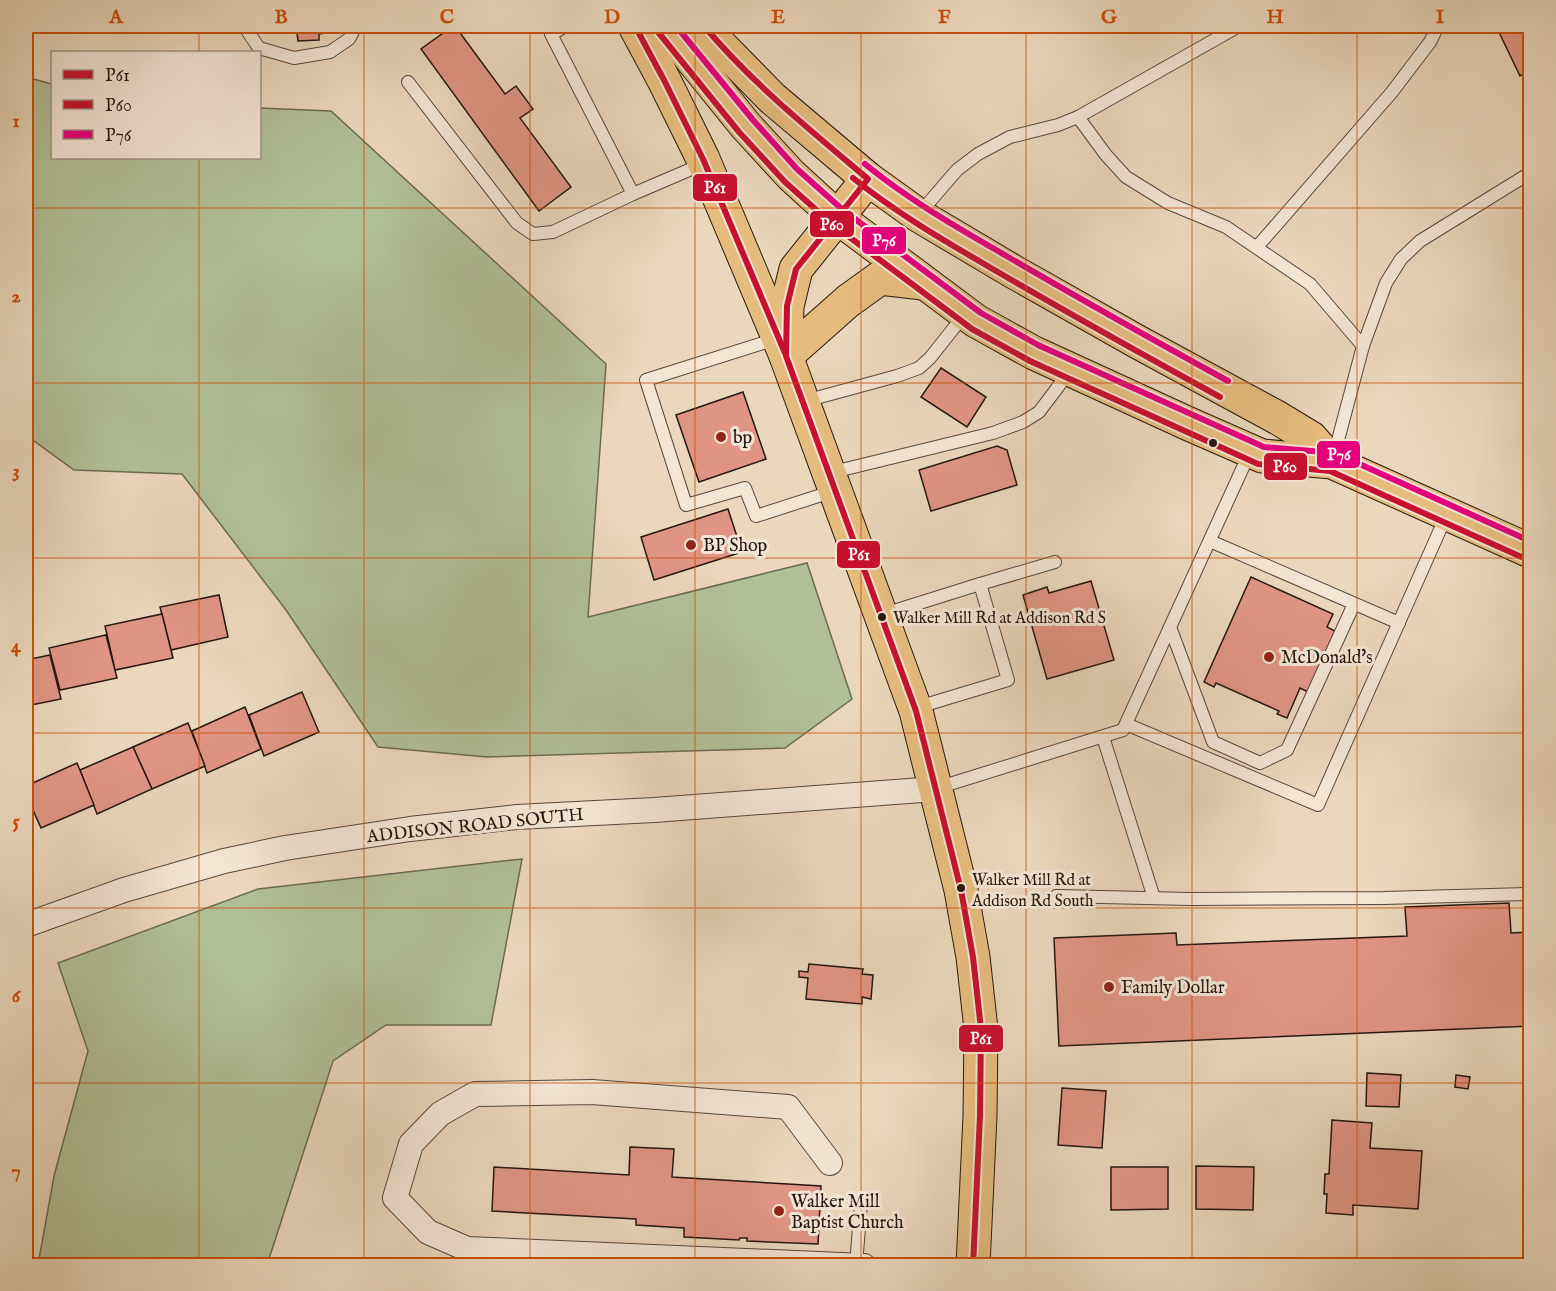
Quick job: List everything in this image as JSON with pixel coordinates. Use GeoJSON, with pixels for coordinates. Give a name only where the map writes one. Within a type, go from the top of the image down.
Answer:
{"type":"FeatureCollection","features":[{"type":"Feature","properties":{"kind":"main road"},"geometry":{"type":"LineString","coordinates":[[635,26],[705,163],[782,347],[915,708],[961,890],[973,957],[981,1029],[980,1116],[972,1266]]}},
{"type":"Feature","properties":{"kind":"main road"},"geometry":{"type":"LineString","coordinates":[[665,26],[746,126],[791,175],[837,217],[976,321],[1070,370],[1262,456],[1332,462],[1530,551]]}},
{"type":"Feature","properties":{"kind":"main road"},"geometry":{"type":"LineString","coordinates":[[704,26],[772,98],[868,179],[918,215],[1136,341],[1278,418],[1311,438],[1332,462]]}},
{"type":"Feature","properties":{"kind":"main road"},"geometry":{"type":"LineString","coordinates":[[782,347],[787,306],[796,269],[868,179]]}},
{"type":"Feature","properties":{"kind":"main road"},"geometry":{"type":"LineString","coordinates":[[782,347],[880,278],[925,283]]}},
{"type":"Feature","properties":{"kind":"street","name":"ADDISON ROAD SOUTH"},"geometry":{"type":"LineString","coordinates":[[26,925],[124,890],[224,861],[285,848],[399,830],[517,817],[666,809],[935,789]]}},
{"type":"Feature","properties":{"kind":"street"},"geometry":{"type":"LineString","coordinates":[[830,1163],[788,1107],[592,1092],[475,1094],[440,1114],[411,1144],[395,1198],[428,1232],[467,1249],[521,1259],[860,1265]]}},
{"type":"Feature","properties":{"kind":"lane"},"geometry":{"type":"LineString","coordinates":[[244,26],[259,48],[294,58],[330,52],[349,39],[356,26]]}},
{"type":"Feature","properties":{"kind":"lane"},"geometry":{"type":"LineString","coordinates":[[566,26],[551,34],[633,194]]}},
{"type":"Feature","properties":{"kind":"lane"},"geometry":{"type":"LineString","coordinates":[[918,215],[957,170],[978,154],[1010,137],[1058,125],[1078,117],[1239,26]]}},
{"type":"Feature","properties":{"kind":"lane"},"geometry":{"type":"LineString","coordinates":[[1257,248],[1392,92],[1430,42],[1438,26]]}},
{"type":"Feature","properties":{"kind":"lane"},"geometry":{"type":"LineString","coordinates":[[408,82],[517,223],[533,234],[553,232],[705,163]]}},
{"type":"Feature","properties":{"kind":"lane"},"geometry":{"type":"LineString","coordinates":[[1078,117],[1106,155],[1126,177],[1168,203],[1226,227],[1310,284],[1363,346]]}},
{"type":"Feature","properties":{"kind":"lane"},"geometry":{"type":"LineString","coordinates":[[1332,462],[1363,346],[1386,283],[1401,259],[1420,241],[1530,173]]}},
{"type":"Feature","properties":{"kind":"lane"},"geometry":{"type":"LineString","coordinates":[[803,402],[919,368],[930,358],[966,313]]}},
{"type":"Feature","properties":{"kind":"lane"},"geometry":{"type":"LineString","coordinates":[[782,347],[646,380],[686,505],[745,488],[756,516],[832,482],[993,433],[1023,422],[1039,412],[1070,370]]}},
{"type":"Feature","properties":{"kind":"lane"},"geometry":{"type":"LineString","coordinates":[[935,789],[1123,730],[1251,451]]}},
{"type":"Feature","properties":{"kind":"lane"},"geometry":{"type":"LineString","coordinates":[[1125,724],[1318,805],[1447,514]]}},
{"type":"Feature","properties":{"kind":"lane"},"geometry":{"type":"LineString","coordinates":[[1209,541],[1399,623]]}},
{"type":"Feature","properties":{"kind":"lane"},"geometry":{"type":"LineString","coordinates":[[880,615],[1055,562]]}},
{"type":"Feature","properties":{"kind":"lane"},"geometry":{"type":"LineString","coordinates":[[915,708],[1008,680],[980,584]]}},
{"type":"Feature","properties":{"kind":"lane"},"geometry":{"type":"LineString","coordinates":[[1170,627],[1213,741],[1260,764],[1287,750],[1354,604]]}},
{"type":"Feature","properties":{"kind":"lane"},"geometry":{"type":"LineString","coordinates":[[1103,737],[1154,898]]}},
{"type":"Feature","properties":{"kind":"lane"},"geometry":{"type":"LineString","coordinates":[[1056,896],[1384,898],[1530,894]]}},
{"type":"Feature","properties":{"kind":"lane"},"geometry":{"type":"LineString","coordinates":[[860,1265],[861,1203]]}},
{"type":"Feature","properties":{"kind":"green space"},"geometry":{"type":"Polygon","coordinates":[[[26,77],[51,84],[51,159],[261,159],[261,108],[331,111],[606,364],[588,617],[807,563],[852,699],[785,748],[487,757],[378,747],[286,610],[182,474],[74,470],[26,435],[26,77]]]}},
{"type":"Feature","properties":{"kind":"green space"},"geometry":{"type":"Polygon","coordinates":[[[522,859],[491,1025],[386,1025],[333,1061],[267,1265],[38,1265],[54,1176],[88,1051],[58,963],[258,889],[522,859]]]}},
{"type":"Feature","properties":{"kind":"building"},"geometry":{"type":"Polygon","coordinates":[[[292,26],[325,26],[325,33],[319,34],[319,40],[298,41],[297,33],[292,33],[292,26]]]}},
{"type":"Feature","properties":{"kind":"building"},"geometry":{"type":"Polygon","coordinates":[[[453,26],[505,94],[516,86],[533,109],[520,118],[571,187],[539,211],[421,49],[453,26]]]}},
{"type":"Feature","properties":{"kind":"building"},"geometry":{"type":"Polygon","coordinates":[[[1496,26],[1530,26],[1530,70],[1520,76],[1496,26]]]}},
{"type":"Feature","properties":{"kind":"building"},"geometry":{"type":"Polygon","coordinates":[[[941,368],[986,397],[967,427],[921,397],[941,368]]]}},
{"type":"Feature","properties":{"kind":"building","name":"bp"},"geometry":{"type":"Polygon","coordinates":[[[743,392],[766,459],[699,482],[676,415],[743,392]]]}},
{"type":"Feature","properties":{"kind":"building"},"geometry":{"type":"Polygon","coordinates":[[[997,446],[1007,450],[1017,485],[931,511],[919,470],[997,446]]]}},
{"type":"Feature","properties":{"kind":"building","name":"BP Shop"},"geometry":{"type":"Polygon","coordinates":[[[728,509],[742,552],[654,580],[641,537],[728,509]]]}},
{"type":"Feature","properties":{"kind":"building","name":"McDonald's"},"geometry":{"type":"Polygon","coordinates":[[[1251,577],[1333,614],[1327,627],[1335,631],[1308,692],[1300,688],[1287,718],[1277,714],[1279,711],[1216,683],[1214,687],[1204,682],[1251,577]]]}},
{"type":"Feature","properties":{"kind":"building"},"geometry":{"type":"Polygon","coordinates":[[[1091,581],[1114,660],[1047,679],[1023,595],[1047,587],[1049,593],[1091,581]]]}},
{"type":"Feature","properties":{"kind":"building"},"geometry":{"type":"Polygon","coordinates":[[[219,595],[228,637],[171,650],[160,607],[219,595]]]}},
{"type":"Feature","properties":{"kind":"building"},"geometry":{"type":"Polygon","coordinates":[[[162,614],[173,658],[115,670],[105,626],[162,614]]]}},
{"type":"Feature","properties":{"kind":"building"},"geometry":{"type":"Polygon","coordinates":[[[106,635],[117,678],[60,690],[49,648],[106,635]]]}},
{"type":"Feature","properties":{"kind":"building"},"geometry":{"type":"Polygon","coordinates":[[[50,655],[61,699],[26,706],[26,660],[50,655]]]}},
{"type":"Feature","properties":{"kind":"building"},"geometry":{"type":"Polygon","coordinates":[[[302,692],[319,732],[264,756],[249,715],[302,692]]]}},
{"type":"Feature","properties":{"kind":"building"},"geometry":{"type":"Polygon","coordinates":[[[245,707],[261,749],[207,773],[192,731],[245,707]]]}},
{"type":"Feature","properties":{"kind":"building"},"geometry":{"type":"Polygon","coordinates":[[[188,723],[205,766],[152,789],[133,747],[188,723]]]}},
{"type":"Feature","properties":{"kind":"building"},"geometry":{"type":"Polygon","coordinates":[[[133,747],[152,789],[97,814],[80,770],[133,747]]]}},
{"type":"Feature","properties":{"kind":"building"},"geometry":{"type":"Polygon","coordinates":[[[77,763],[94,805],[41,828],[26,794],[26,786],[77,763]]]}},
{"type":"Feature","properties":{"kind":"building"},"geometry":{"type":"Polygon","coordinates":[[[1509,903],[1511,933],[1530,932],[1530,1026],[1059,1046],[1054,938],[1176,933],[1177,945],[1407,936],[1405,907],[1509,903]]]}},
{"type":"Feature","properties":{"kind":"building"},"geometry":{"type":"Polygon","coordinates":[[[809,964],[863,969],[862,974],[873,975],[871,999],[862,997],[862,1004],[806,999],[808,978],[799,977],[799,971],[808,972],[809,964]]]}},
{"type":"Feature","properties":{"kind":"building"},"geometry":{"type":"Polygon","coordinates":[[[1367,1073],[1401,1075],[1399,1107],[1366,1106],[1367,1073]]]}},
{"type":"Feature","properties":{"kind":"building"},"geometry":{"type":"Polygon","coordinates":[[[1456,1075],[1470,1077],[1468,1089],[1455,1087],[1456,1075]]]}},
{"type":"Feature","properties":{"kind":"building"},"geometry":{"type":"Polygon","coordinates":[[[1062,1088],[1106,1091],[1102,1148],[1058,1145],[1062,1088]]]}},
{"type":"Feature","properties":{"kind":"building"},"geometry":{"type":"Polygon","coordinates":[[[1332,1120],[1372,1123],[1370,1148],[1422,1151],[1418,1209],[1353,1205],[1353,1215],[1326,1213],[1325,1174],[1329,1174],[1332,1120]]]}},
{"type":"Feature","properties":{"kind":"building"},"geometry":{"type":"Polygon","coordinates":[[[630,1147],[674,1149],[672,1177],[821,1186],[818,1244],[747,1241],[747,1238],[739,1240],[684,1237],[684,1228],[636,1225],[636,1219],[492,1211],[494,1167],[629,1175],[630,1147]]]}},
{"type":"Feature","properties":{"kind":"building"},"geometry":{"type":"Polygon","coordinates":[[[1196,1166],[1254,1167],[1253,1210],[1196,1209],[1196,1166]]]}},
{"type":"Feature","properties":{"kind":"building"},"geometry":{"type":"Polygon","coordinates":[[[1111,1167],[1168,1167],[1168,1209],[1111,1210],[1111,1167]]]}},
{"type":"Feature","properties":{"kind":"transit line","name":"P61"},"geometry":{"type":"LineString","coordinates":[[635,26],[703,159],[785,353]]}},
{"type":"Feature","properties":{"kind":"transit line","name":"P76"},"geometry":{"type":"LineString","coordinates":[[676,26],[753,120],[797,169],[843,210],[981,313],[1038,345],[1264,447],[1335,453],[1530,541]]}},
{"type":"Feature","properties":{"kind":"transit line","name":"P61"},"geometry":{"type":"LineString","coordinates":[[704,26],[762,87],[868,179],[796,269],[787,306],[786,356],[916,711],[961,890],[973,957],[981,1029],[980,1116],[973,1266]]}},
{"type":"Feature","properties":{"kind":"transit line","name":"P60"},"geometry":{"type":"LineString","coordinates":[[658,32],[739,132],[785,182],[832,224],[972,329],[1030,361],[1258,464],[1330,471],[1526,559]]}},
{"type":"Feature","properties":{"kind":"transit line","name":"P76"},"geometry":{"type":"LineString","coordinates":[[865,164],[917,202],[954,225],[1228,381]]}},
{"type":"Feature","properties":{"kind":"transit line","name":"P60"},"geometry":{"type":"LineString","coordinates":[[853,178],[889,205],[946,241],[1084,322],[1220,397]]}},
{"type":"Feature","properties":{"kind":"place","name":"bp"},"geometry":{"type":"Point","coordinates":[721,437]}},
{"type":"Feature","properties":{"kind":"place","name":"BP Shop"},"geometry":{"type":"Point","coordinates":[691,545]}},
{"type":"Feature","properties":{"kind":"place","name":"Walker Mill Rd at Addison Rd S"},"geometry":{"type":"Point","coordinates":[882,617]}},
{"type":"Feature","properties":{"kind":"place","name":"McDonald's"},"geometry":{"type":"Point","coordinates":[1269,657]}},
{"type":"Feature","properties":{"kind":"place","name":"Walker Mill Rd at Addison Rd South"},"geometry":{"type":"Point","coordinates":[961,888]}},
{"type":"Feature","properties":{"kind":"place","name":"Family Dollar"},"geometry":{"type":"Point","coordinates":[1109,987]}},
{"type":"Feature","properties":{"kind":"place","name":"Walker Mill Baptist Church"},"geometry":{"type":"Point","coordinates":[779,1211]}}]}
